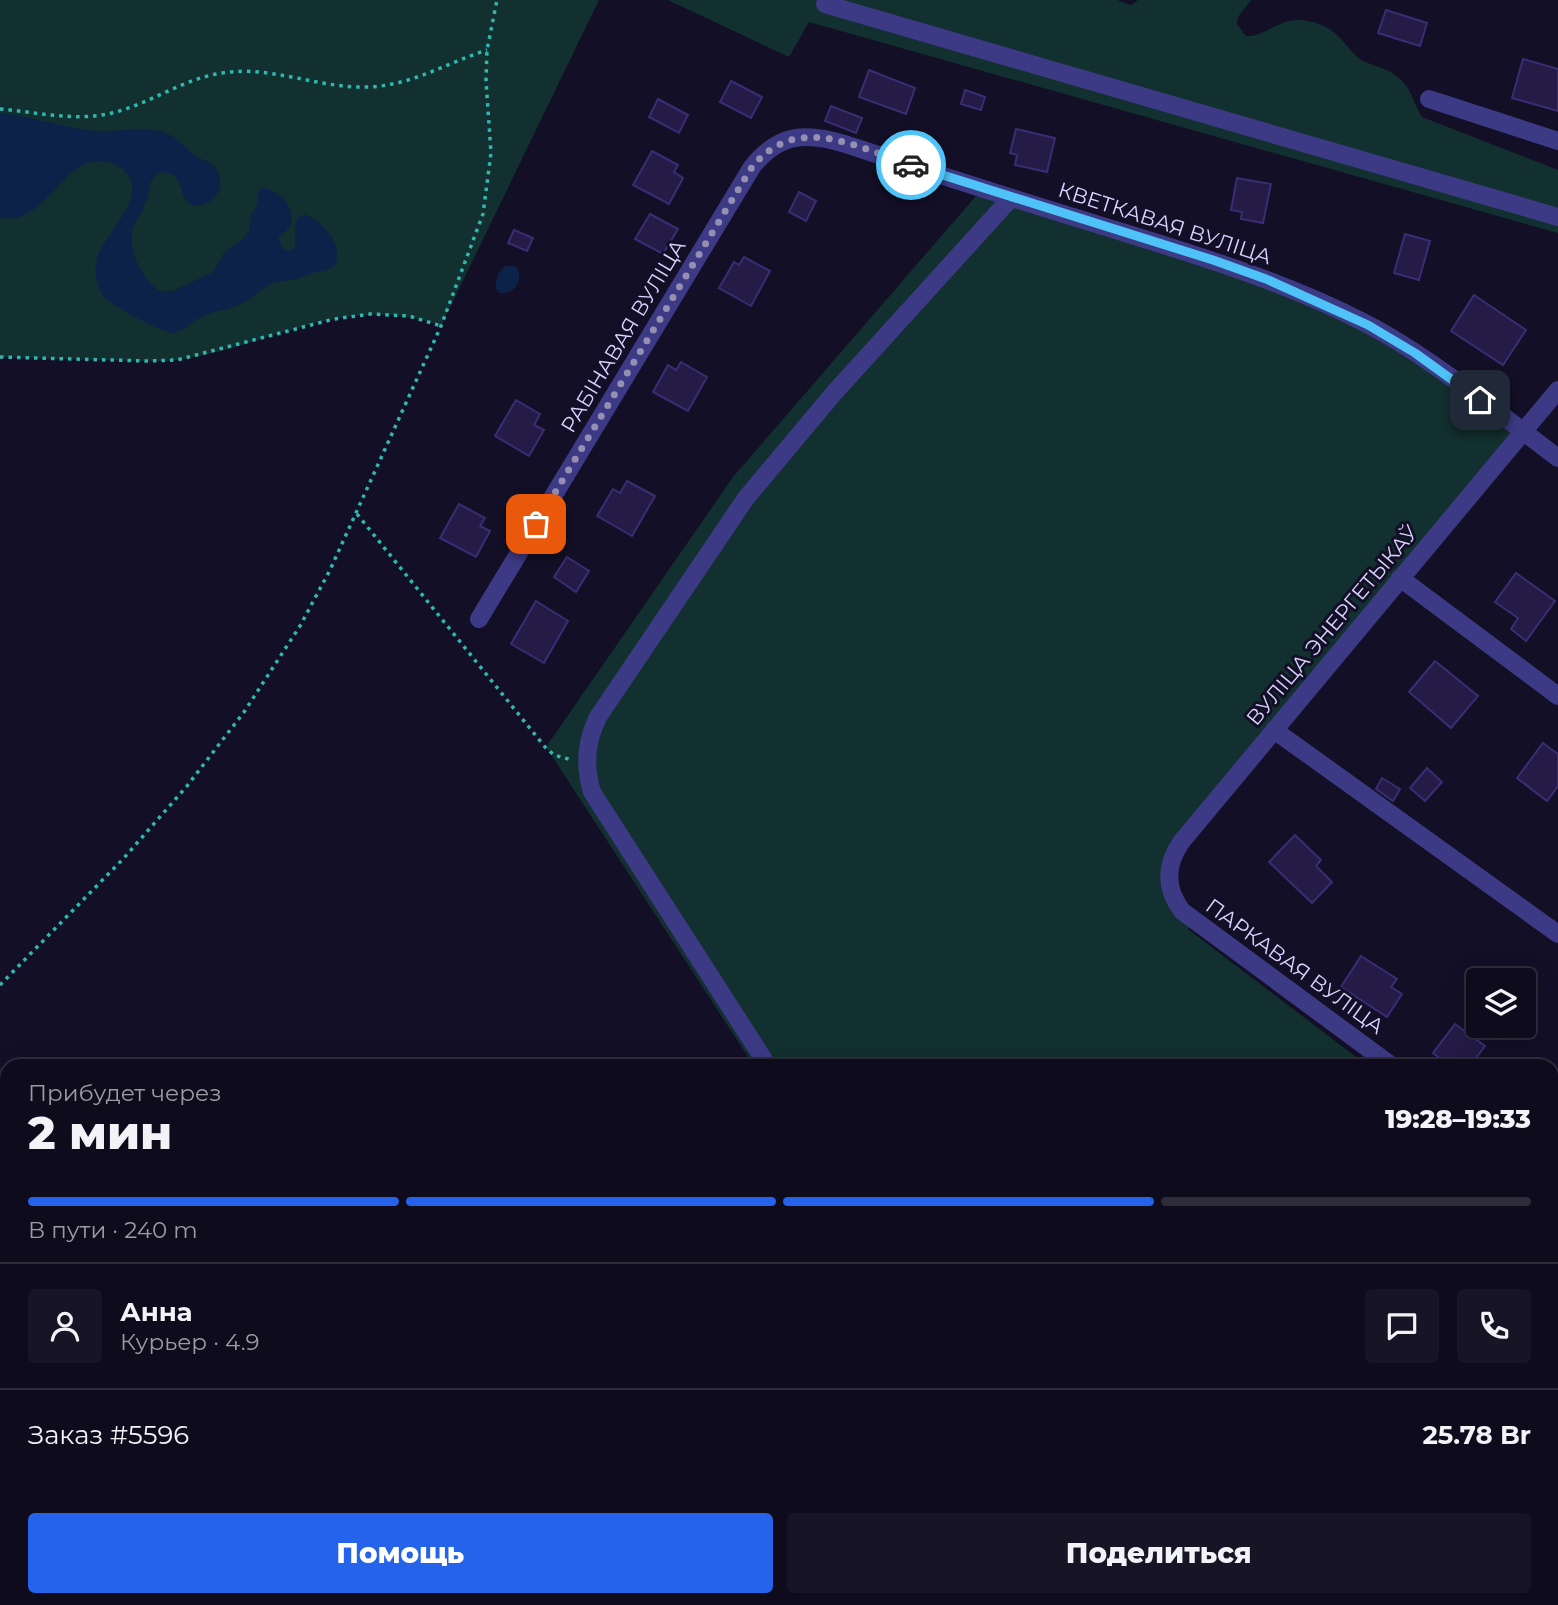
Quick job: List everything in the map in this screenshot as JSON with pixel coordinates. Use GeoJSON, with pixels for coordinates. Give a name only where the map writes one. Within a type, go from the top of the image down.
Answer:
{"type":"FeatureCollection","features":[{"type":"Feature","properties":{"kind":"street"},"geometry":{"type":"LineString","coordinates":[[825,4],[1558,217]]}},
{"type":"Feature","properties":{"kind":"street"},"geometry":{"type":"LineString","coordinates":[[1429,100],[1558,141]]}},
{"type":"Feature","properties":{"kind":"street","name":"РАБІНАВАЯ ВУЛІЦА"},"geometry":{"type":"LineString","coordinates":[[479,619],[752,167],[764,152],[780,142],[799,137],[821,137],[845,144]]}},
{"type":"Feature","properties":{"kind":"street","name":"КВЕТКАВАЯ ВУЛІЦА"},"geometry":{"type":"LineString","coordinates":[[845,144],[1213,260],[1316,300],[1368,325],[1415,353],[1523,432]]}},
{"type":"Feature","properties":{"kind":"street"},"geometry":{"type":"LineString","coordinates":[[763,1059],[592,792],[587,776],[591,732],[598,717],[746,498],[834,393],[1011,198]]}},
{"type":"Feature","properties":{"kind":"street","name":"ВУЛІЦА ЭНЕРГЕТЫКАЎ"},"geometry":{"type":"LineString","coordinates":[[1174,900],[1169,876],[1174,852],[1558,390]]}},
{"type":"Feature","properties":{"kind":"street"},"geometry":{"type":"LineString","coordinates":[[1523,432],[1558,458]]}},
{"type":"Feature","properties":{"kind":"street"},"geometry":{"type":"LineString","coordinates":[[1400,578],[1558,696]]}},
{"type":"Feature","properties":{"kind":"street"},"geometry":{"type":"LineString","coordinates":[[1274,730],[1558,934]]}},
{"type":"Feature","properties":{"kind":"street","name":"ПАРКАВАЯ ВУЛІЦА"},"geometry":{"type":"LineString","coordinates":[[1174,900],[1194,921],[1382,1059]]}},
{"type":"Feature","properties":{"kind":"path"},"geometry":{"type":"LineString","coordinates":[[0,985],[123,859],[187,786],[244,712],[300,626],[330,570],[441,326],[477,234],[488,193],[491,153],[486,81],[487,50],[497,0]]}},
{"type":"Feature","properties":{"kind":"path"},"geometry":{"type":"LineString","coordinates":[[0,109],[89,117],[132,107],[199,78],[245,71],[339,86],[387,86],[411,80],[487,50]]}},
{"type":"Feature","properties":{"kind":"path"},"geometry":{"type":"LineString","coordinates":[[0,357],[177,360],[334,319],[371,314],[409,316],[441,326]]}},
{"type":"Feature","properties":{"kind":"path"},"geometry":{"type":"LineString","coordinates":[[357,514],[545,747],[564,759],[587,761]]}},
{"type":"Feature","properties":{"kind":"green space"},"geometry":{"type":"Polygon","coordinates":[[[0,0],[599,0],[441,326],[406,317],[372,315],[340,318],[210,354],[176,360],[148,361],[0,357],[0,0]]]}},
{"type":"Feature","properties":{"kind":"green space"},"geometry":{"type":"Polygon","coordinates":[[[668,0],[1117,0],[1131,5],[1138,0],[1251,0],[1238,17],[1237,24],[1246,36],[1259,34],[1290,21],[1303,20],[1320,24],[1336,34],[1359,59],[1397,76],[1408,88],[1422,117],[1558,170],[1558,233],[809,22],[789,57],[668,0]]]}},
{"type":"Feature","properties":{"kind":"green space"},"geometry":{"type":"Polygon","coordinates":[[[982,189],[1316,300],[1523,432],[1182,841],[1169,876],[1194,921],[1188,929],[1359,1059],[749,1059],[546,747],[733,477],[982,189]]]}},
{"type":"Feature","properties":{"kind":"water"},"geometry":{"type":"Polygon","coordinates":[[[0,113],[95,131],[157,131],[174,137],[196,157],[213,165],[220,177],[219,190],[212,200],[206,203],[191,205],[175,176],[169,173],[159,173],[151,183],[145,206],[131,235],[141,271],[159,291],[173,291],[213,272],[224,253],[249,231],[251,215],[258,204],[258,192],[263,188],[281,196],[291,213],[290,226],[278,238],[283,249],[294,249],[295,224],[305,214],[330,234],[336,248],[336,263],[328,269],[300,278],[272,283],[245,302],[201,317],[177,332],[160,329],[108,301],[101,293],[96,277],[98,256],[130,200],[130,178],[112,163],[86,163],[72,172],[33,210],[11,219],[0,217],[0,113]]]}},
{"type":"Feature","properties":{"kind":"water"},"geometry":{"type":"Polygon","coordinates":[[[506,266],[515,266],[518,269],[519,279],[513,290],[500,293],[496,289],[497,279],[506,266]]]}},
{"type":"Feature","properties":{"kind":"building"},"geometry":{"type":"Polygon","coordinates":[[[1386,10],[1427,23],[1420,46],[1378,33],[1386,10]]]}},
{"type":"Feature","properties":{"kind":"building"},"geometry":{"type":"Polygon","coordinates":[[[1523,59],[1558,69],[1558,111],[1512,98],[1523,59]]]}},
{"type":"Feature","properties":{"kind":"building"},"geometry":{"type":"Polygon","coordinates":[[[869,70],[915,88],[906,114],[859,97],[869,70]]]}},
{"type":"Feature","properties":{"kind":"building"},"geometry":{"type":"Polygon","coordinates":[[[731,81],[762,97],[751,118],[720,102],[731,81]]]}},
{"type":"Feature","properties":{"kind":"building"},"geometry":{"type":"Polygon","coordinates":[[[965,90],[985,97],[981,110],[961,104],[965,90]]]}},
{"type":"Feature","properties":{"kind":"building"},"geometry":{"type":"Polygon","coordinates":[[[658,99],[688,115],[679,133],[649,117],[658,99]]]}},
{"type":"Feature","properties":{"kind":"building"},"geometry":{"type":"Polygon","coordinates":[[[831,106],[862,118],[856,133],[825,121],[831,106]]]}},
{"type":"Feature","properties":{"kind":"building"},"geometry":{"type":"Polygon","coordinates":[[[1016,129],[1055,138],[1047,172],[1015,165],[1017,155],[1010,153],[1016,129]]]}},
{"type":"Feature","properties":{"kind":"building"},"geometry":{"type":"Polygon","coordinates":[[[652,151],[678,165],[674,172],[683,178],[669,204],[633,185],[652,151]]]}},
{"type":"Feature","properties":{"kind":"building"},"geometry":{"type":"Polygon","coordinates":[[[1237,178],[1271,184],[1263,223],[1241,219],[1242,212],[1231,210],[1237,178]]]}},
{"type":"Feature","properties":{"kind":"building"},"geometry":{"type":"Polygon","coordinates":[[[799,192],[816,201],[806,221],[789,212],[799,192]]]}},
{"type":"Feature","properties":{"kind":"building"},"geometry":{"type":"Polygon","coordinates":[[[650,214],[678,229],[663,254],[635,239],[650,214]]]}},
{"type":"Feature","properties":{"kind":"building"},"geometry":{"type":"Polygon","coordinates":[[[514,230],[533,238],[527,251],[508,243],[514,230]]]}},
{"type":"Feature","properties":{"kind":"building"},"geometry":{"type":"Polygon","coordinates":[[[1405,234],[1430,241],[1419,280],[1394,273],[1405,234]]]}},
{"type":"Feature","properties":{"kind":"building"},"geometry":{"type":"Polygon","coordinates":[[[744,257],[770,271],[751,306],[719,288],[734,262],[739,265],[744,257]]]}},
{"type":"Feature","properties":{"kind":"building"},"geometry":{"type":"Polygon","coordinates":[[[1474,295],[1526,330],[1503,365],[1451,331],[1474,295]]]}},
{"type":"Feature","properties":{"kind":"building"},"geometry":{"type":"Polygon","coordinates":[[[681,362],[707,377],[688,411],[653,392],[668,365],[676,370],[681,362]]]}},
{"type":"Feature","properties":{"kind":"building"},"geometry":{"type":"Polygon","coordinates":[[[516,400],[540,414],[534,425],[544,430],[529,456],[495,436],[516,400]]]}},
{"type":"Feature","properties":{"kind":"building"},"geometry":{"type":"Polygon","coordinates":[[[627,481],[655,496],[632,536],[597,516],[613,489],[620,493],[627,481]]]}},
{"type":"Feature","properties":{"kind":"building"},"geometry":{"type":"Polygon","coordinates":[[[459,504],[485,518],[480,526],[490,531],[476,557],[440,538],[459,504]]]}},
{"type":"Feature","properties":{"kind":"building"},"geometry":{"type":"Polygon","coordinates":[[[567,557],[589,571],[576,592],[554,577],[567,557]]]}},
{"type":"Feature","properties":{"kind":"building"},"geometry":{"type":"Polygon","coordinates":[[[1516,573],[1555,601],[1526,641],[1511,629],[1518,618],[1495,602],[1516,573]]]}},
{"type":"Feature","properties":{"kind":"building"},"geometry":{"type":"Polygon","coordinates":[[[536,601],[568,621],[544,663],[511,644],[536,601]]]}},
{"type":"Feature","properties":{"kind":"building"},"geometry":{"type":"Polygon","coordinates":[[[1435,661],[1478,696],[1451,728],[1409,692],[1435,661]]]}},
{"type":"Feature","properties":{"kind":"building"},"geometry":{"type":"Polygon","coordinates":[[[1543,743],[1558,754],[1558,786],[1547,801],[1517,778],[1543,743]]]}},
{"type":"Feature","properties":{"kind":"building"},"geometry":{"type":"Polygon","coordinates":[[[1427,768],[1442,782],[1425,801],[1410,788],[1427,768]]]}},
{"type":"Feature","properties":{"kind":"building"},"geometry":{"type":"Polygon","coordinates":[[[1382,778],[1400,789],[1393,801],[1376,789],[1382,778]]]}},
{"type":"Feature","properties":{"kind":"building"},"geometry":{"type":"Polygon","coordinates":[[[1295,835],[1321,860],[1316,866],[1332,882],[1312,903],[1269,862],[1295,835]]]}},
{"type":"Feature","properties":{"kind":"building"},"geometry":{"type":"Polygon","coordinates":[[[1361,956],[1397,979],[1391,987],[1402,994],[1387,1017],[1341,987],[1361,956]]]}},
{"type":"Feature","properties":{"kind":"building"},"geometry":{"type":"Polygon","coordinates":[[[1455,1024],[1466,1032],[1466,1038],[1474,1038],[1485,1046],[1475,1059],[1441,1059],[1433,1053],[1455,1024]]]}},
{"type":"Feature","properties":{"kind":"way so far"},"geometry":{"type":"LineString","coordinates":[[536,524],[752,167],[764,152],[780,142],[799,137],[821,137],[911,165]]}},
{"type":"Feature","properties":{"kind":"route"},"geometry":{"type":"LineString","coordinates":[[911,165],[1266,279],[1368,325],[1415,353],[1480,400]]}}]}
